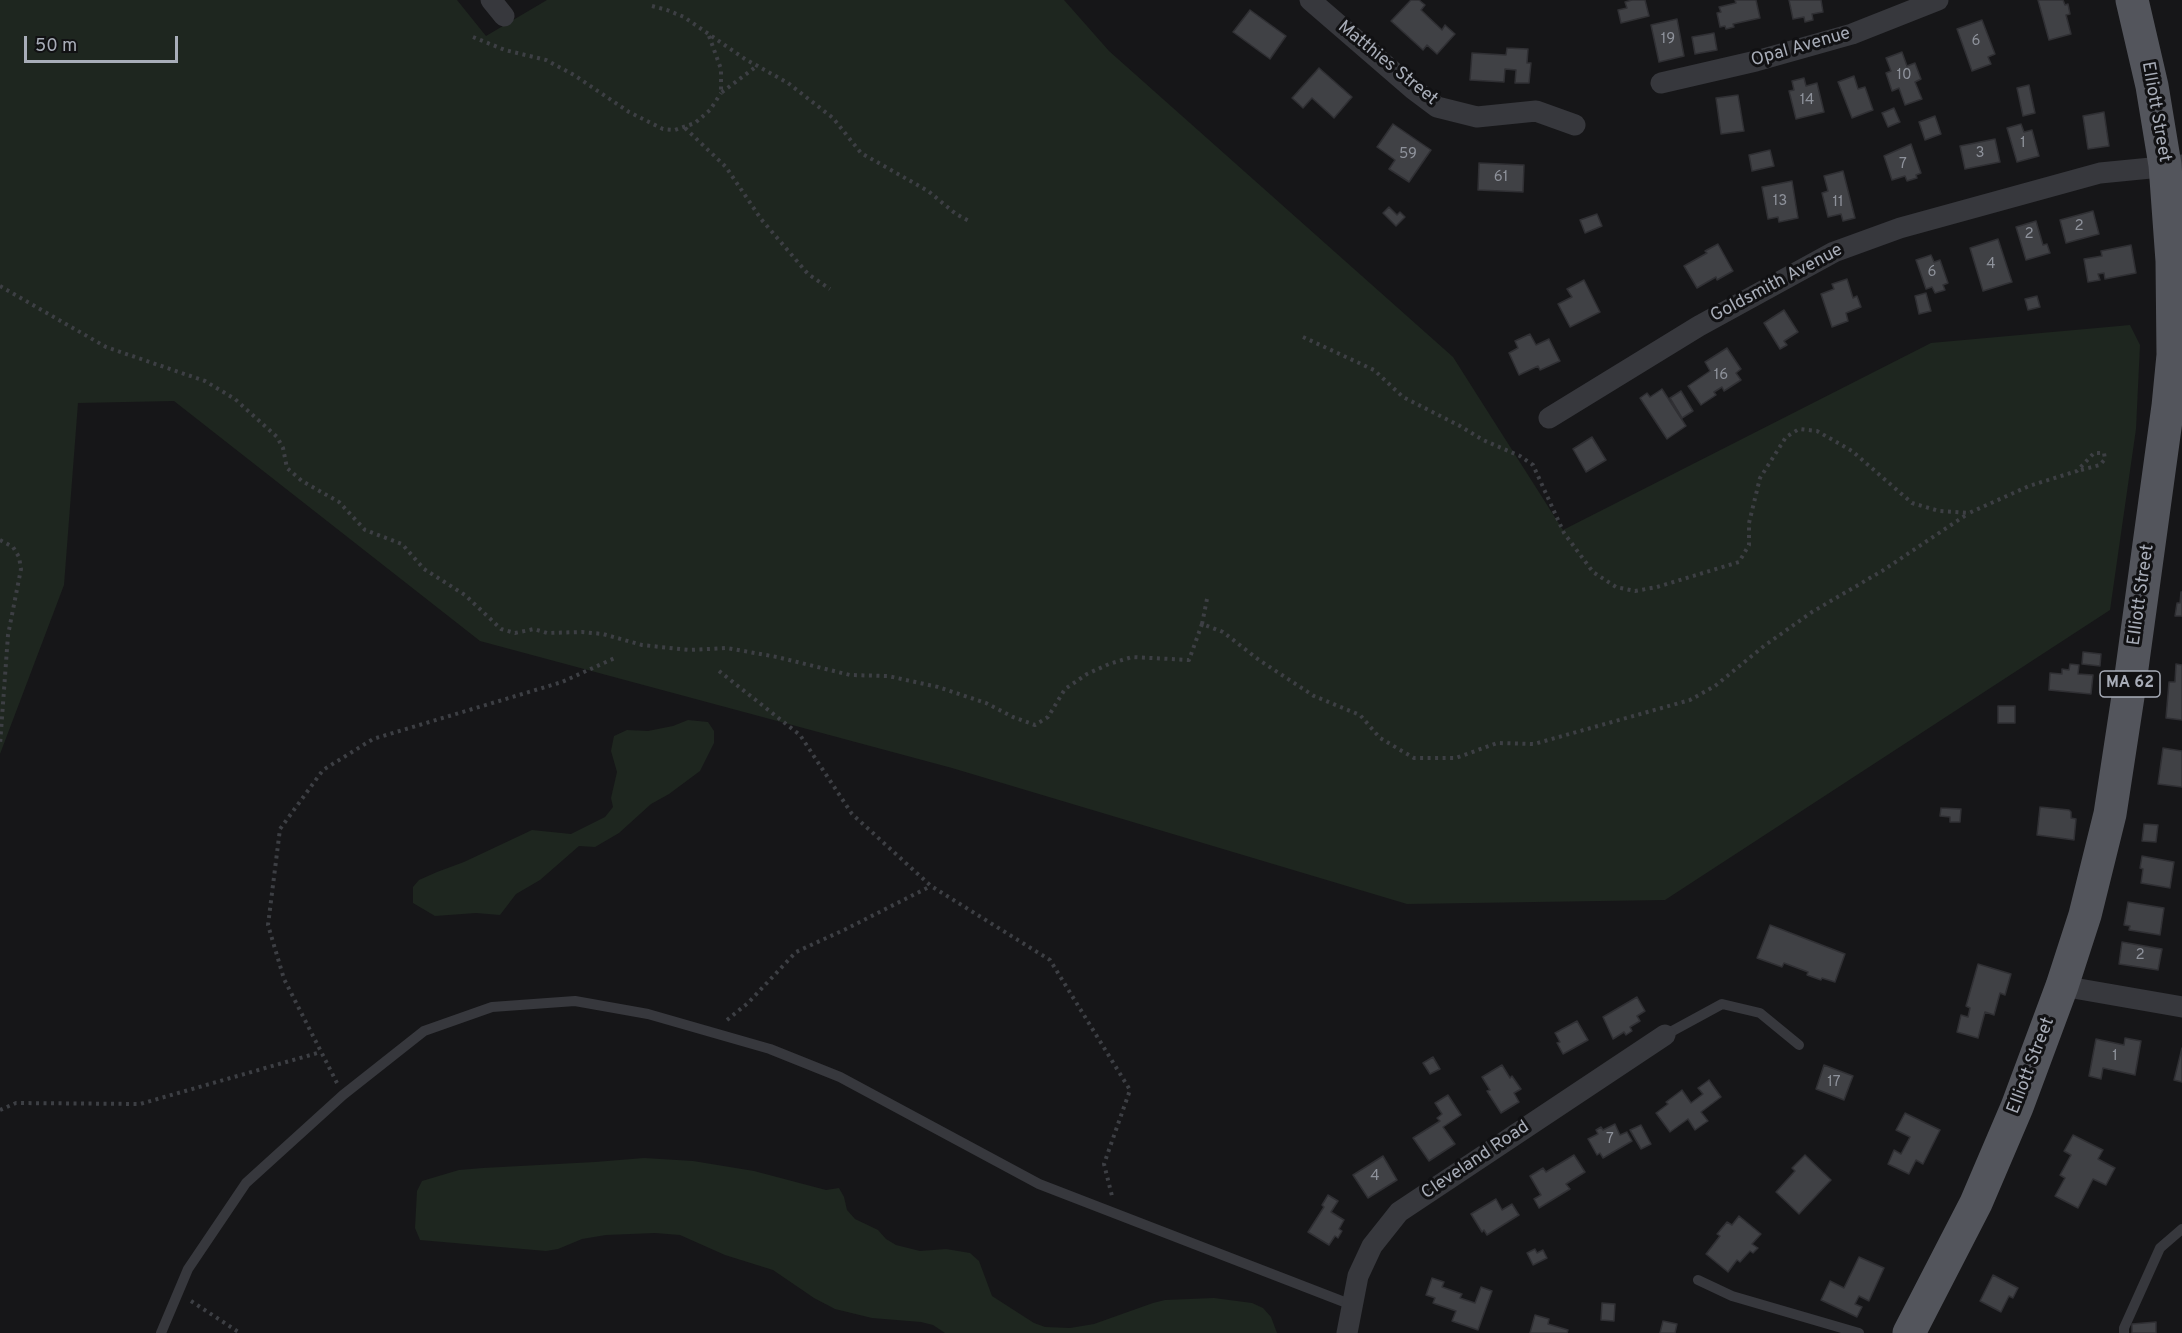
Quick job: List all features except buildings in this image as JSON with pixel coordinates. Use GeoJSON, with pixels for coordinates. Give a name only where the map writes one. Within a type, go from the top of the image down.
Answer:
{"type":"FeatureCollection","features":[{"type":"Feature","properties":{"kind":"main road","name":"Elliott Street"},"geometry":{"type":"LineString","coordinates":[[1909,1333],[1954,1248],[1998,1155],[2062,986],[2085,915],[2110,814],[2177,355],[2172,261],[2174,165],[2152,86],[2135,2]]}},
{"type":"Feature","properties":{"kind":"street","name":"Matthies Street"},"geometry":{"type":"LineString","coordinates":[[1310,0],[1437,107],[1477,117],[1536,111],[1575,125]]}},
{"type":"Feature","properties":{"kind":"street","name":"Opal Avenue"},"geometry":{"type":"LineString","coordinates":[[1661,83],[1756,61],[1852,34],[1938,0]]}},
{"type":"Feature","properties":{"kind":"street","name":"Goldsmith Avenue"},"geometry":{"type":"LineString","coordinates":[[1549,418],[1699,326],[1834,252],[1900,228],[2100,173],[2174,165]]}},
{"type":"Feature","properties":{"kind":"street"},"geometry":{"type":"LineString","coordinates":[[2062,986],[2182,1008]]}},
{"type":"Feature","properties":{"kind":"street","name":"Cleveland Road"},"geometry":{"type":"LineString","coordinates":[[1347,1333],[1358,1276],[1372,1246],[1399,1212],[1665,1035]]}},
{"type":"Feature","properties":{"kind":"lane"},"geometry":{"type":"LineString","coordinates":[[161,1333],[188,1269],[246,1183],[343,1095],[424,1031],[492,1007],[575,1001],[648,1014],[770,1049],[840,1077],[1039,1184],[1352,1305]]}},
{"type":"Feature","properties":{"kind":"lane"},"geometry":{"type":"LineString","coordinates":[[1665,1035],[1722,1004],[1760,1013],[1799,1045]]}},
{"type":"Feature","properties":{"kind":"lane"},"geometry":{"type":"LineString","coordinates":[[2124,1333],[2124,1328],[2160,1248],[2182,1229]]}},
{"type":"Feature","properties":{"kind":"lane"},"geometry":{"type":"LineString","coordinates":[[1698,1280],[1732,1296],[1859,1333]]}},
{"type":"Feature","properties":{"kind":"path"},"geometry":{"type":"LineString","coordinates":[[652,6],[684,17],[708,35],[788,83],[825,110],[861,153],[928,191],[956,214],[969,221]]}},
{"type":"Feature","properties":{"kind":"path"},"geometry":{"type":"LineString","coordinates":[[708,35],[721,69],[721,93]]}},
{"type":"Feature","properties":{"kind":"path"},"geometry":{"type":"LineString","coordinates":[[473,37],[505,50],[522,52],[552,62],[651,125],[669,129],[685,128],[705,116],[721,93],[757,66]]}},
{"type":"Feature","properties":{"kind":"path"},"geometry":{"type":"LineString","coordinates":[[685,128],[726,167],[761,219],[808,274],[830,289]]}},
{"type":"Feature","properties":{"kind":"path"},"geometry":{"type":"LineString","coordinates":[[0,286],[106,347],[205,381],[234,399],[277,437],[283,448],[287,468],[302,482],[339,502],[365,530],[402,544],[424,569],[465,595],[501,629],[515,633],[534,629],[547,633],[582,632],[603,634],[642,645],[689,650],[726,648],[777,657],[850,675],[888,676],[938,687],[986,703],[1035,725],[1048,717],[1065,689],[1087,674],[1109,664],[1132,657],[1189,660],[1202,624],[1207,599]]}},
{"type":"Feature","properties":{"kind":"path"},"geometry":{"type":"LineString","coordinates":[[1303,337],[1374,370],[1403,397],[1483,440],[1520,456],[1533,465],[1564,533],[1593,572],[1616,586],[1635,591],[1657,587],[1739,562],[1749,544],[1749,523],[1760,478],[1786,437],[1799,429],[1817,431],[1852,451],[1912,503],[1939,511],[1968,513]]}},
{"type":"Feature","properties":{"kind":"path"},"geometry":{"type":"LineString","coordinates":[[1202,624],[1223,632],[1259,660],[1314,696],[1360,716],[1380,738],[1414,758],[1456,759],[1497,743],[1534,744],[1690,700],[1715,686],[1764,646],[1812,612],[1882,572],[1968,513],[2029,486],[2100,465],[2105,459],[2104,453],[2094,453],[2078,471]]}},
{"type":"Feature","properties":{"kind":"path"},"geometry":{"type":"LineString","coordinates":[[0,540],[13,547],[19,556],[21,569],[8,635],[0,745]]}},
{"type":"Feature","properties":{"kind":"path"},"geometry":{"type":"LineString","coordinates":[[343,1095],[285,979],[268,925],[280,829],[323,770],[373,738],[562,682],[617,657]]}},
{"type":"Feature","properties":{"kind":"path"},"geometry":{"type":"LineString","coordinates":[[719,671],[800,735],[852,814],[931,886],[1050,960],[1130,1090],[1104,1164],[1116,1214]]}},
{"type":"Feature","properties":{"kind":"path"},"geometry":{"type":"LineString","coordinates":[[711,1032],[748,1004],[796,952],[931,886]]}},
{"type":"Feature","properties":{"kind":"path"},"geometry":{"type":"LineString","coordinates":[[0,1110],[16,1103],[140,1104],[321,1052]]}},
{"type":"Feature","properties":{"kind":"path"},"geometry":{"type":"LineString","coordinates":[[178,1292],[240,1333]]}},
{"type":"Feature","properties":{"kind":"shaded area"},"geometry":{"type":"Polygon","coordinates":[[[0,0],[457,0],[486,36],[547,0],[1064,0],[1109,51],[1453,357],[1563,530],[1931,343],[2130,325],[2140,345],[2136,429],[2110,610],[1665,900],[1407,904],[952,768],[480,641],[174,401],[78,403],[64,585],[0,754],[0,0]]]}},
{"type":"Feature","properties":{"kind":"shaded area"},"geometry":{"type":"Polygon","coordinates":[[[688,720],[708,722],[714,731],[714,743],[700,771],[651,804],[619,833],[595,847],[579,846],[540,880],[516,894],[500,915],[476,913],[435,916],[413,903],[413,887],[419,880],[532,830],[571,834],[605,817],[613,807],[611,798],[617,772],[611,751],[614,736],[627,730],[648,731],[673,726],[688,720]]]}},
{"type":"Feature","properties":{"kind":"shaded area"},"geometry":{"type":"Polygon","coordinates":[[[644,1158],[693,1161],[754,1171],[826,1190],[839,1188],[847,1210],[855,1219],[878,1230],[896,1245],[920,1251],[946,1249],[970,1253],[979,1261],[992,1296],[1034,1323],[1045,1327],[1070,1328],[1094,1324],[1165,1300],[1214,1298],[1252,1303],[1263,1308],[1271,1317],[1277,1333],[945,1333],[933,1325],[921,1322],[872,1318],[835,1309],[814,1298],[773,1270],[725,1255],[680,1235],[655,1233],[606,1235],[582,1239],[558,1249],[546,1251],[420,1240],[415,1228],[417,1191],[422,1181],[459,1170],[644,1158]]]}}]}
